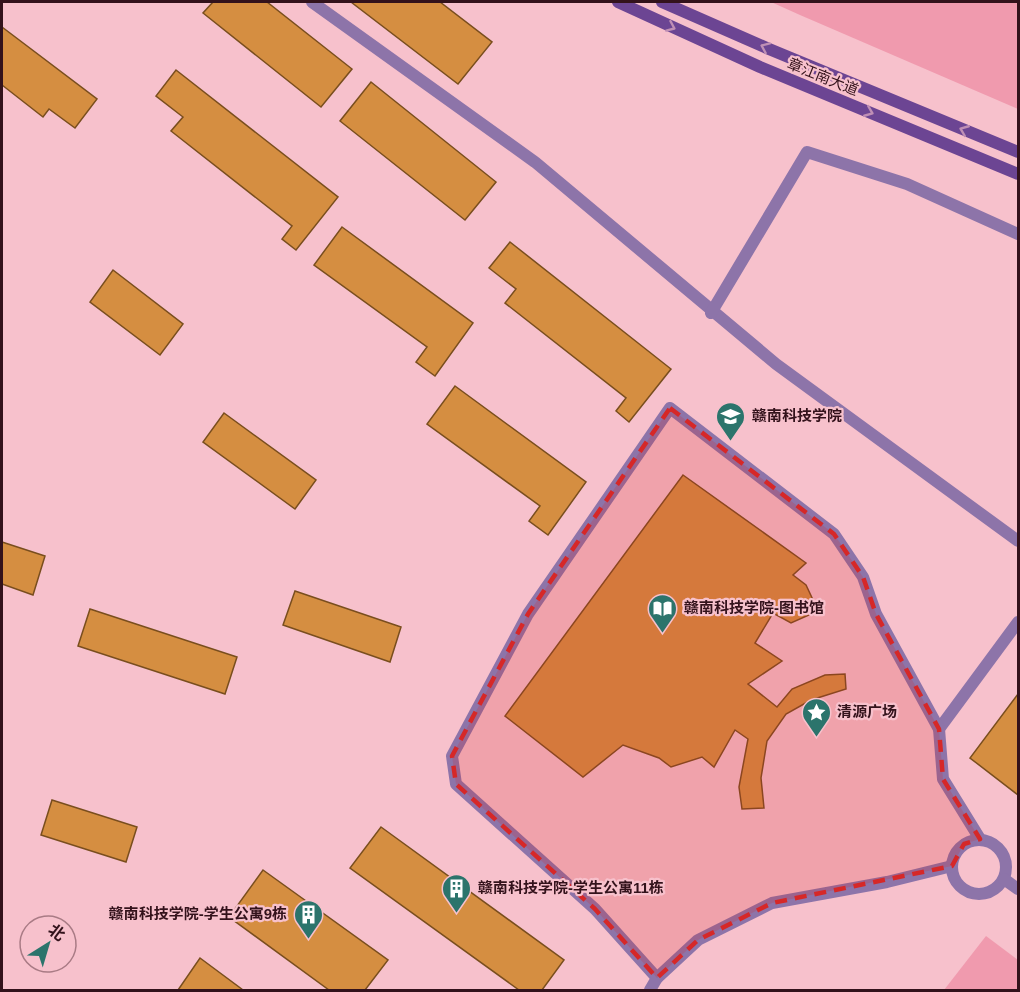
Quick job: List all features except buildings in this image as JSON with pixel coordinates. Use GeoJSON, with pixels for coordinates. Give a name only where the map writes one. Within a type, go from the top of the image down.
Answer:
{"type":"FeatureCollection","features":[{"type":"Feature","properties":{"kind":"main road","name":"章江南大道"},"geometry":{"type":"LineString","coordinates":[[618,2],[760,67],[1018,174]]}},
{"type":"Feature","properties":{"kind":"main road","name":"章江南大道"},"geometry":{"type":"LineString","coordinates":[[662,2],[1018,152]]}},
{"type":"Feature","properties":{"kind":"street"},"geometry":{"type":"LineString","coordinates":[[312,2],[535,162],[711,313],[776,364],[1018,541]]}},
{"type":"Feature","properties":{"kind":"street"},"geometry":{"type":"LineString","coordinates":[[711,313],[807,152],[907,184],[1018,234]]}},
{"type":"Feature","properties":{"kind":"street"},"geometry":{"type":"LineString","coordinates":[[657,978],[595,909],[456,784],[452,756],[528,614],[670,408],[834,534],[863,577],[876,614],[939,729],[943,780],[980,840]]}},
{"type":"Feature","properties":{"kind":"street"},"geometry":{"type":"LineString","coordinates":[[939,729],[1018,621]]}},
{"type":"Feature","properties":{"kind":"street"},"geometry":{"type":"LineString","coordinates":[[980,840],[994,844],[1004,856],[1004,879],[991,891],[973,893],[958,883],[952,866],[954,858],[964,844],[980,840]]}},
{"type":"Feature","properties":{"kind":"street"},"geometry":{"type":"LineString","coordinates":[[650,990],[657,978],[698,940],[772,903],[887,882],[952,866]]}},
{"type":"Feature","properties":{"kind":"street"},"geometry":{"type":"LineString","coordinates":[[1004,879],[1018,889]]}},
{"type":"Feature","properties":{"kind":"highlighted area"},"geometry":{"type":"Polygon","coordinates":[[[670,408],[834,534],[863,577],[876,614],[939,729],[943,779],[980,839],[964,844],[952,866],[772,903],[698,940],[657,978],[595,909],[456,784],[452,756],[528,614],[670,408]]]}},
{"type":"Feature","properties":{"kind":"shaded area"},"geometry":{"type":"Polygon","coordinates":[[[771,2],[1018,2],[1018,109],[800,15],[771,2]]]}},
{"type":"Feature","properties":{"kind":"shaded area"},"geometry":{"type":"Polygon","coordinates":[[[986,936],[1018,960],[1018,990],[944,990],[986,936]]]}},
{"type":"Feature","properties":{"kind":"place","name":"赣南科技学院"},"geometry":{"type":"Point","coordinates":[731,442]}},
{"type":"Feature","properties":{"kind":"place","name":"赣南科技学院-图书馆"},"geometry":{"type":"Point","coordinates":[663,634]}},
{"type":"Feature","properties":{"kind":"place","name":"清源广场"},"geometry":{"type":"Point","coordinates":[816,738]}},
{"type":"Feature","properties":{"kind":"place","name":"赣南科技学院-学生公寓11栋"},"geometry":{"type":"Point","coordinates":[457,914]}},
{"type":"Feature","properties":{"kind":"place","name":"赣南科技学院-学生公寓9栋"},"geometry":{"type":"Point","coordinates":[308,940]}}]}
